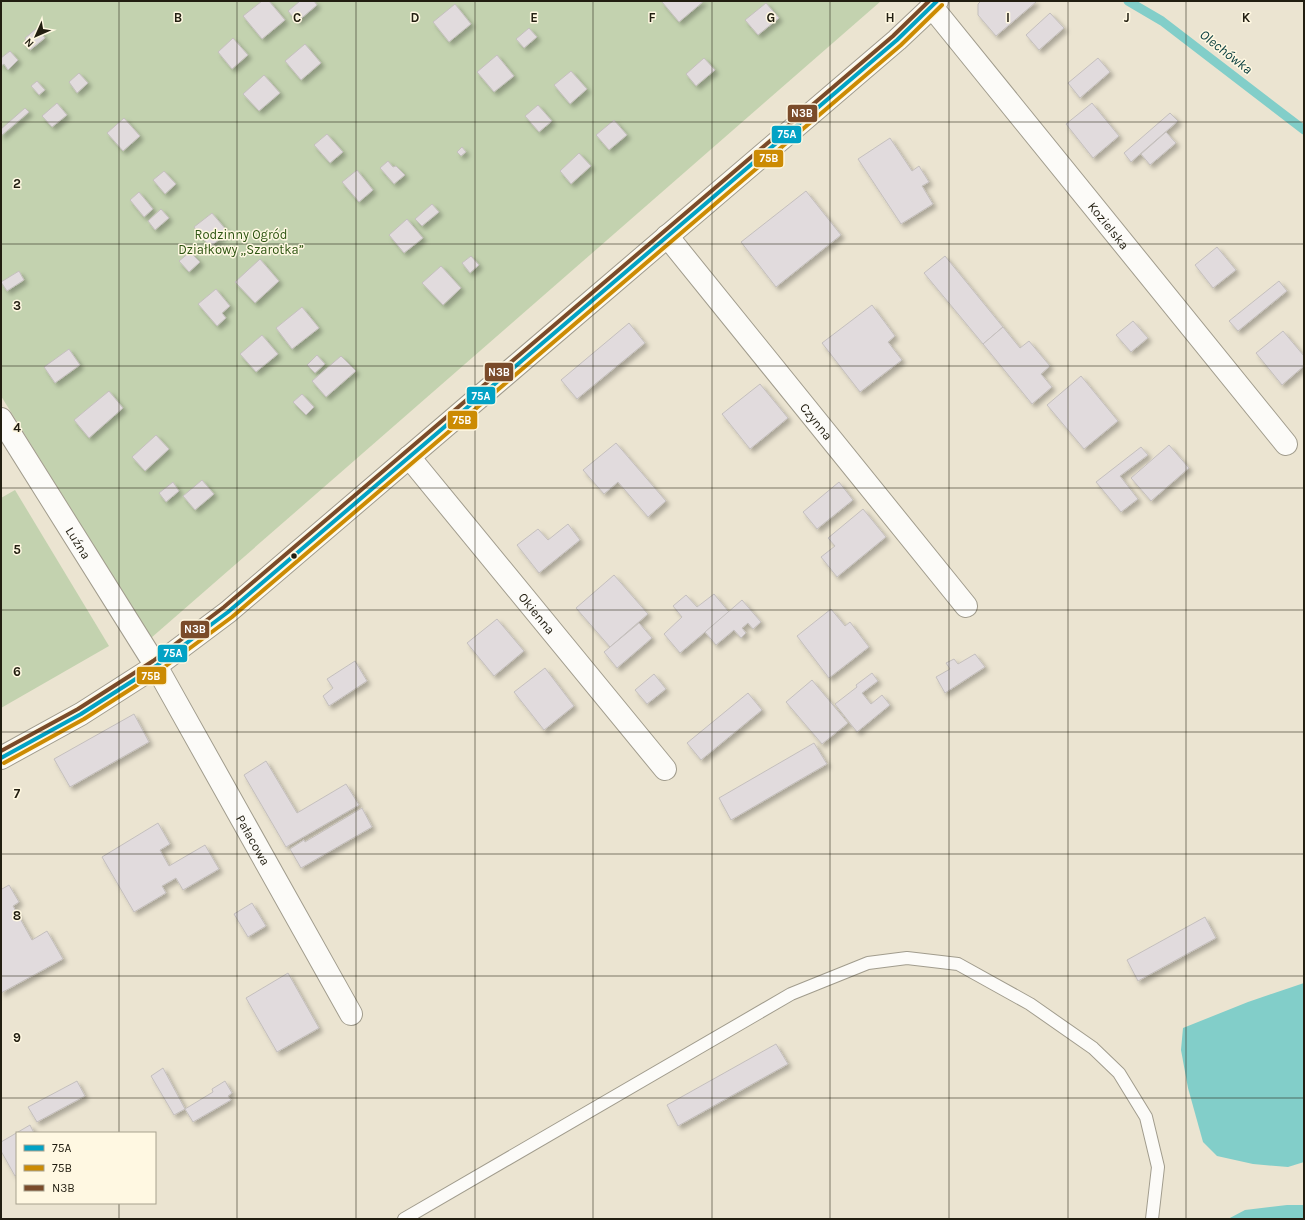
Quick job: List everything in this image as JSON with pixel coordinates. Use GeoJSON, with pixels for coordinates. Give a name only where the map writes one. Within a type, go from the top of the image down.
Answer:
{"type":"FeatureCollection","features":[{"type":"Feature","properties":{"kind":"street"},"geometry":{"type":"LineString","coordinates":[[1,758],[81,714],[156,666],[228,612],[897,40],[935,4]]}},
{"type":"Feature","properties":{"kind":"street","name":"Kozielska"},"geometry":{"type":"LineString","coordinates":[[935,4],[1286,444]]}},
{"type":"Feature","properties":{"kind":"street","name":"Czynna"},"geometry":{"type":"LineString","coordinates":[[667,236],[966,606]]}},
{"type":"Feature","properties":{"kind":"street","name":"Luźna"},"geometry":{"type":"LineString","coordinates":[[1,419],[156,666]]}},
{"type":"Feature","properties":{"kind":"street","name":"Okienna"},"geometry":{"type":"LineString","coordinates":[[409,457],[664,769]]}},
{"type":"Feature","properties":{"kind":"street","name":"Pałacowa"},"geometry":{"type":"LineString","coordinates":[[156,666],[351,1014]]}},
{"type":"Feature","properties":{"kind":"lane"},"geometry":{"type":"LineString","coordinates":[[404,1219],[791,994],[868,963],[907,958],[958,964],[1030,1004],[1093,1048],[1118,1073],[1146,1117],[1158,1167],[1152,1219]]}},
{"type":"Feature","properties":{"kind":"green space","name":"Rodzinny Ogród Działkowy „Szarotka”"},"geometry":{"type":"Polygon","coordinates":[[[1,1],[881,1],[151,638],[1,396],[1,1]]]}},
{"type":"Feature","properties":{"kind":"green space"},"geometry":{"type":"Polygon","coordinates":[[[15,490],[109,646],[1,708],[1,498],[15,490]]]}},
{"type":"Feature","properties":{"kind":"water"},"geometry":{"type":"Polygon","coordinates":[[[1304,983],[1304,1162],[1288,1167],[1253,1164],[1217,1156],[1203,1142],[1188,1088],[1181,1050],[1183,1028],[1248,1002],[1304,983]]]}},
{"type":"Feature","properties":{"kind":"water"},"geometry":{"type":"Polygon","coordinates":[[[1287,1205],[1304,1205],[1304,1219],[1228,1219],[1245,1210],[1287,1205]]]}},
{"type":"Feature","properties":{"kind":"building"},"geometry":{"type":"Polygon","coordinates":[[[262,1],[269,1],[285,20],[262,39],[243,16],[262,1]]]}},
{"type":"Feature","properties":{"kind":"building"},"geometry":{"type":"Polygon","coordinates":[[[300,1],[314,1],[317,5],[297,22],[288,11],[300,1]]]}},
{"type":"Feature","properties":{"kind":"building"},"geometry":{"type":"Polygon","coordinates":[[[704,1],[679,22],[662,2],[704,1]]]}},
{"type":"Feature","properties":{"kind":"building"},"geometry":{"type":"Polygon","coordinates":[[[981,1],[1036,2],[996,36],[978,15],[978,4],[981,1]]]}},
{"type":"Feature","properties":{"kind":"building"},"geometry":{"type":"Polygon","coordinates":[[[766,3],[779,18],[758,35],[745,20],[766,3]]]}},
{"type":"Feature","properties":{"kind":"building"},"geometry":{"type":"Polygon","coordinates":[[[455,4],[471,24],[449,42],[433,22],[455,4]]]}},
{"type":"Feature","properties":{"kind":"building"},"geometry":{"type":"Polygon","coordinates":[[[1050,13],[1064,28],[1039,50],[1026,35],[1050,13]]]}},
{"type":"Feature","properties":{"kind":"building"},"geometry":{"type":"Polygon","coordinates":[[[37,28],[45,38],[30,50],[23,43],[26,40],[25,38],[37,28]]]}},
{"type":"Feature","properties":{"kind":"building"},"geometry":{"type":"Polygon","coordinates":[[[529,28],[537,37],[524,48],[516,39],[529,28]]]}},
{"type":"Feature","properties":{"kind":"building"},"geometry":{"type":"Polygon","coordinates":[[[233,38],[248,55],[232,69],[218,52],[233,38]]]}},
{"type":"Feature","properties":{"kind":"building"},"geometry":{"type":"Polygon","coordinates":[[[305,44],[321,63],[301,80],[285,61],[305,44]]]}},
{"type":"Feature","properties":{"kind":"building"},"geometry":{"type":"Polygon","coordinates":[[[10,51],[18,60],[8,70],[4,64],[1,66],[1,58],[10,51]]]}},
{"type":"Feature","properties":{"kind":"building"},"geometry":{"type":"Polygon","coordinates":[[[497,55],[514,76],[494,92],[477,72],[497,55]]]}},
{"type":"Feature","properties":{"kind":"building"},"geometry":{"type":"Polygon","coordinates":[[[704,58],[715,70],[696,86],[686,74],[704,58]]]}},
{"type":"Feature","properties":{"kind":"building"},"geometry":{"type":"Polygon","coordinates":[[[1098,58],[1110,72],[1080,98],[1068,83],[1098,58]]]}},
{"type":"Feature","properties":{"kind":"building"},"geometry":{"type":"Polygon","coordinates":[[[571,71],[587,89],[570,104],[554,85],[571,71]]]}},
{"type":"Feature","properties":{"kind":"building"},"geometry":{"type":"Polygon","coordinates":[[[79,73],[88,83],[77,93],[69,82],[79,73]]]}},
{"type":"Feature","properties":{"kind":"building"},"geometry":{"type":"Polygon","coordinates":[[[264,75],[280,93],[259,111],[243,94],[264,75]]]}},
{"type":"Feature","properties":{"kind":"building"},"geometry":{"type":"Polygon","coordinates":[[[37,81],[45,90],[39,95],[31,86],[37,81]]]}},
{"type":"Feature","properties":{"kind":"building"},"geometry":{"type":"Polygon","coordinates":[[[57,103],[67,115],[52,127],[42,116],[57,103]]]}},
{"type":"Feature","properties":{"kind":"building"},"geometry":{"type":"Polygon","coordinates":[[[1092,103],[1119,136],[1093,158],[1066,124],[1092,103]]]}},
{"type":"Feature","properties":{"kind":"building"},"geometry":{"type":"Polygon","coordinates":[[[538,105],[552,121],[539,132],[525,116],[538,105]]]}},
{"type":"Feature","properties":{"kind":"building"},"geometry":{"type":"Polygon","coordinates":[[[25,108],[29,112],[1,136],[1,129],[25,108]]]}},
{"type":"Feature","properties":{"kind":"building"},"geometry":{"type":"Polygon","coordinates":[[[1170,113],[1178,121],[1131,162],[1124,153],[1170,113]]]}},
{"type":"Feature","properties":{"kind":"building"},"geometry":{"type":"Polygon","coordinates":[[[124,118],[140,136],[123,151],[107,133],[124,118]]]}},
{"type":"Feature","properties":{"kind":"building"},"geometry":{"type":"Polygon","coordinates":[[[614,120],[627,135],[609,150],[596,135],[614,120]]]}},
{"type":"Feature","properties":{"kind":"building"},"geometry":{"type":"Polygon","coordinates":[[[1166,132],[1176,143],[1150,165],[1141,154],[1166,132]]]}},
{"type":"Feature","properties":{"kind":"building"},"geometry":{"type":"Polygon","coordinates":[[[327,134],[343,152],[330,163],[314,145],[327,134]]]}},
{"type":"Feature","properties":{"kind":"building"},"geometry":{"type":"Polygon","coordinates":[[[890,138],[912,171],[919,166],[929,182],[922,186],[933,204],[901,224],[858,159],[890,138]]]}},
{"type":"Feature","properties":{"kind":"building"},"geometry":{"type":"Polygon","coordinates":[[[462,147],[466,152],[461,156],[457,152],[462,147]]]}},
{"type":"Feature","properties":{"kind":"building"},"geometry":{"type":"Polygon","coordinates":[[[579,153],[591,166],[571,184],[560,171],[579,153]]]}},
{"type":"Feature","properties":{"kind":"building"},"geometry":{"type":"Polygon","coordinates":[[[388,161],[393,167],[396,166],[405,175],[394,184],[380,168],[388,161]]]}},
{"type":"Feature","properties":{"kind":"building"},"geometry":{"type":"Polygon","coordinates":[[[357,170],[373,190],[359,202],[342,182],[357,170]]]}},
{"type":"Feature","properties":{"kind":"building"},"geometry":{"type":"Polygon","coordinates":[[[164,171],[176,184],[165,194],[153,180],[164,171]]]}},
{"type":"Feature","properties":{"kind":"building"},"geometry":{"type":"Polygon","coordinates":[[[806,191],[841,235],[776,287],[741,242],[806,191]]]}},
{"type":"Feature","properties":{"kind":"building"},"geometry":{"type":"Polygon","coordinates":[[[139,192],[153,209],[144,217],[130,200],[139,192]]]}},
{"type":"Feature","properties":{"kind":"building"},"geometry":{"type":"Polygon","coordinates":[[[432,204],[439,212],[422,226],[415,219],[432,204]]]}},
{"type":"Feature","properties":{"kind":"building"},"geometry":{"type":"Polygon","coordinates":[[[161,209],[169,218],[155,230],[148,221],[161,209]]]}},
{"type":"Feature","properties":{"kind":"building"},"geometry":{"type":"Polygon","coordinates":[[[212,213],[228,232],[210,247],[194,227],[212,213]]]}},
{"type":"Feature","properties":{"kind":"building"},"geometry":{"type":"Polygon","coordinates":[[[407,219],[423,238],[404,253],[389,235],[407,219]]]}},
{"type":"Feature","properties":{"kind":"building"},"geometry":{"type":"Polygon","coordinates":[[[1217,247],[1236,270],[1213,288],[1195,265],[1217,247]]]}},
{"type":"Feature","properties":{"kind":"building"},"geometry":{"type":"Polygon","coordinates":[[[190,252],[200,262],[189,272],[179,261],[190,252]]]}},
{"type":"Feature","properties":{"kind":"building"},"geometry":{"type":"Polygon","coordinates":[[[471,256],[479,265],[470,273],[462,263],[471,256]]]}},
{"type":"Feature","properties":{"kind":"building"},"geometry":{"type":"Polygon","coordinates":[[[945,256],[1003,327],[983,344],[924,273],[945,256]]]}},
{"type":"Feature","properties":{"kind":"building"},"geometry":{"type":"Polygon","coordinates":[[[260,259],[279,281],[255,303],[235,282],[260,259]]]}},
{"type":"Feature","properties":{"kind":"building"},"geometry":{"type":"Polygon","coordinates":[[[441,266],[461,288],[443,305],[422,283],[441,266]]]}},
{"type":"Feature","properties":{"kind":"building"},"geometry":{"type":"Polygon","coordinates":[[[19,271],[24,280],[7,291],[1,282],[19,271]]]}},
{"type":"Feature","properties":{"kind":"building"},"geometry":{"type":"Polygon","coordinates":[[[1279,281],[1287,291],[1238,331],[1229,321],[1279,281]]]}},
{"type":"Feature","properties":{"kind":"building"},"geometry":{"type":"Polygon","coordinates":[[[216,289],[230,306],[222,313],[226,318],[217,326],[198,304],[216,289]]]}},
{"type":"Feature","properties":{"kind":"building"},"geometry":{"type":"Polygon","coordinates":[[[872,305],[895,336],[888,342],[902,360],[860,392],[822,343],[872,305]]]}},
{"type":"Feature","properties":{"kind":"building"},"geometry":{"type":"Polygon","coordinates":[[[302,307],[319,328],[292,349],[276,328],[302,307]]]}},
{"type":"Feature","properties":{"kind":"building"},"geometry":{"type":"Polygon","coordinates":[[[1133,321],[1148,338],[1131,352],[1116,335],[1133,321]]]}},
{"type":"Feature","properties":{"kind":"building"},"geometry":{"type":"Polygon","coordinates":[[[629,323],[645,343],[577,399],[561,380],[629,323]]]}},
{"type":"Feature","properties":{"kind":"building"},"geometry":{"type":"Polygon","coordinates":[[[1003,327],[1020,348],[1029,341],[1050,366],[1041,374],[1052,387],[1032,404],[983,344],[1003,327]]]}},
{"type":"Feature","properties":{"kind":"building"},"geometry":{"type":"Polygon","coordinates":[[[1283,331],[1304,356],[1304,366],[1282,385],[1256,353],[1283,331]]]}},
{"type":"Feature","properties":{"kind":"building"},"geometry":{"type":"Polygon","coordinates":[[[262,335],[278,354],[256,372],[240,354],[262,335]]]}},
{"type":"Feature","properties":{"kind":"building"},"geometry":{"type":"Polygon","coordinates":[[[69,349],[80,365],[55,383],[44,367],[69,349]]]}},
{"type":"Feature","properties":{"kind":"building"},"geometry":{"type":"Polygon","coordinates":[[[317,355],[325,364],[315,373],[307,365],[317,355]]]}},
{"type":"Feature","properties":{"kind":"building"},"geometry":{"type":"Polygon","coordinates":[[[341,356],[356,371],[326,397],[312,381],[341,356]]]}},
{"type":"Feature","properties":{"kind":"building"},"geometry":{"type":"Polygon","coordinates":[[[1081,376],[1118,421],[1084,449],[1047,405],[1081,376]]]}},
{"type":"Feature","properties":{"kind":"building"},"geometry":{"type":"Polygon","coordinates":[[[760,384],[788,418],[750,449],[722,414],[760,384]]]}},
{"type":"Feature","properties":{"kind":"building"},"geometry":{"type":"Polygon","coordinates":[[[109,391],[123,408],[89,438],[74,420],[109,391]]]}},
{"type":"Feature","properties":{"kind":"building"},"geometry":{"type":"Polygon","coordinates":[[[302,394],[314,407],[306,415],[293,402],[302,394]]]}},
{"type":"Feature","properties":{"kind":"building"},"geometry":{"type":"Polygon","coordinates":[[[156,435],[169,449],[145,471],[132,457],[156,435]]]}},
{"type":"Feature","properties":{"kind":"building"},"geometry":{"type":"Polygon","coordinates":[[[616,443],[666,501],[648,517],[618,482],[604,494],[583,470],[616,443]]]}},
{"type":"Feature","properties":{"kind":"building"},"geometry":{"type":"Polygon","coordinates":[[[1169,445],[1189,468],[1151,501],[1131,478],[1169,445]]]}},
{"type":"Feature","properties":{"kind":"building"},"geometry":{"type":"Polygon","coordinates":[[[1141,447],[1148,455],[1120,476],[1138,499],[1121,512],[1096,482],[1141,447]]]}},
{"type":"Feature","properties":{"kind":"building"},"geometry":{"type":"Polygon","coordinates":[[[202,480],[214,494],[195,510],[183,496],[202,480]]]}},
{"type":"Feature","properties":{"kind":"building"},"geometry":{"type":"Polygon","coordinates":[[[173,482],[179,491],[166,502],[159,493],[173,482]]]}},
{"type":"Feature","properties":{"kind":"building"},"geometry":{"type":"Polygon","coordinates":[[[839,482],[853,500],[817,529],[803,512],[839,482]]]}},
{"type":"Feature","properties":{"kind":"building"},"geometry":{"type":"Polygon","coordinates":[[[863,509],[886,537],[837,577],[821,557],[835,546],[828,538],[863,509]]]}},
{"type":"Feature","properties":{"kind":"building"},"geometry":{"type":"Polygon","coordinates":[[[568,524],[580,540],[539,573],[517,545],[538,529],[548,540],[568,524]]]}},
{"type":"Feature","properties":{"kind":"building"},"geometry":{"type":"Polygon","coordinates":[[[614,575],[648,614],[610,647],[576,608],[614,575]]]}},
{"type":"Feature","properties":{"kind":"building"},"geometry":{"type":"Polygon","coordinates":[[[714,594],[729,612],[680,653],[664,634],[682,617],[673,606],[686,595],[697,607],[714,594]]]}},
{"type":"Feature","properties":{"kind":"building"},"geometry":{"type":"Polygon","coordinates":[[[742,600],[761,622],[753,629],[748,623],[742,628],[746,633],[741,638],[734,630],[716,645],[705,632],[742,600]]]}},
{"type":"Feature","properties":{"kind":"building"},"geometry":{"type":"Polygon","coordinates":[[[831,609],[845,626],[850,622],[869,647],[829,678],[797,636],[831,609]]]}},
{"type":"Feature","properties":{"kind":"building"},"geometry":{"type":"Polygon","coordinates":[[[497,619],[524,651],[494,676],[467,643],[497,619]]]}},
{"type":"Feature","properties":{"kind":"building"},"geometry":{"type":"Polygon","coordinates":[[[639,623],[652,638],[617,668],[604,652],[639,623]]]}},
{"type":"Feature","properties":{"kind":"building"},"geometry":{"type":"Polygon","coordinates":[[[975,654],[985,667],[945,693],[936,677],[950,669],[946,663],[954,659],[958,664],[975,654]]]}},
{"type":"Feature","properties":{"kind":"building"},"geometry":{"type":"Polygon","coordinates":[[[355,661],[367,681],[329,706],[323,696],[333,688],[327,679],[355,661]]]}},
{"type":"Feature","properties":{"kind":"building"},"geometry":{"type":"Polygon","coordinates":[[[545,668],[574,706],[544,730],[514,692],[545,668]]]}},
{"type":"Feature","properties":{"kind":"building"},"geometry":{"type":"Polygon","coordinates":[[[872,673],[878,681],[862,693],[871,704],[882,695],[890,705],[857,732],[835,704],[872,673]]]}},
{"type":"Feature","properties":{"kind":"building"},"geometry":{"type":"Polygon","coordinates":[[[654,674],[666,689],[647,704],[635,690],[654,674]]]}},
{"type":"Feature","properties":{"kind":"building"},"geometry":{"type":"Polygon","coordinates":[[[812,680],[848,723],[822,744],[786,702],[812,680]]]}},
{"type":"Feature","properties":{"kind":"building"},"geometry":{"type":"Polygon","coordinates":[[[748,693],[762,710],[701,760],[687,743],[748,693]]]}},
{"type":"Feature","properties":{"kind":"building"},"geometry":{"type":"Polygon","coordinates":[[[134,714],[149,742],[70,787],[54,759],[134,714]]]}},
{"type":"Feature","properties":{"kind":"building"},"geometry":{"type":"Polygon","coordinates":[[[814,743],[827,764],[731,820],[719,798],[814,743]]]}},
{"type":"Feature","properties":{"kind":"building"},"geometry":{"type":"Polygon","coordinates":[[[266,761],[297,813],[346,784],[359,805],[286,847],[244,775],[266,761]]]}},
{"type":"Feature","properties":{"kind":"building"},"geometry":{"type":"Polygon","coordinates":[[[362,808],[372,827],[301,868],[290,849],[304,840],[305,842],[362,808]]]}},
{"type":"Feature","properties":{"kind":"building"},"geometry":{"type":"Polygon","coordinates":[[[158,823],[170,844],[160,850],[169,866],[205,845],[219,869],[183,890],[176,878],[162,886],[166,893],[134,912],[102,857],[158,823]]]}},
{"type":"Feature","properties":{"kind":"building"},"geometry":{"type":"Polygon","coordinates":[[[9,885],[19,902],[13,906],[32,940],[47,931],[63,959],[1,993],[1,887],[2,889],[9,885]]]}},
{"type":"Feature","properties":{"kind":"building"},"geometry":{"type":"Polygon","coordinates":[[[252,903],[266,926],[248,937],[234,914],[252,903]]]}},
{"type":"Feature","properties":{"kind":"building"},"geometry":{"type":"Polygon","coordinates":[[[1205,917],[1216,938],[1138,981],[1127,960],[1205,917]]]}},
{"type":"Feature","properties":{"kind":"building"},"geometry":{"type":"Polygon","coordinates":[[[288,973],[319,1028],[277,1052],[246,998],[288,973]]]}},
{"type":"Feature","properties":{"kind":"building"},"geometry":{"type":"Polygon","coordinates":[[[776,1044],[788,1064],[678,1126],[667,1105],[776,1044]]]}},
{"type":"Feature","properties":{"kind":"building"},"geometry":{"type":"Polygon","coordinates":[[[163,1068],[185,1109],[174,1115],[151,1076],[163,1068]]]}},
{"type":"Feature","properties":{"kind":"building"},"geometry":{"type":"Polygon","coordinates":[[[77,1081],[85,1096],[37,1122],[28,1107],[77,1081]]]}},
{"type":"Feature","properties":{"kind":"building"},"geometry":{"type":"Polygon","coordinates":[[[225,1081],[232,1093],[228,1096],[231,1100],[193,1122],[185,1109],[213,1092],[212,1089],[225,1081]]]}},
{"type":"Feature","properties":{"kind":"building"},"geometry":{"type":"Polygon","coordinates":[[[30,1125],[34,1132],[18,1132],[30,1125]]]}},
{"type":"Feature","properties":{"kind":"building"},"geometry":{"type":"Polygon","coordinates":[[[16,1133],[15,1176],[1,1151],[1,1142],[16,1133]]]}},
{"type":"Feature","properties":{"kind":"waterway","name":"Olechówka"},"geometry":{"type":"LineString","coordinates":[[1128,1],[1162,21],[1304,130]]}},
{"type":"Feature","properties":{"kind":"transit line","name":"N3B"},"geometry":{"type":"LineString","coordinates":[[1,751],[78,709],[153,661],[224,607],[893,36],[929,1]]}},
{"type":"Feature","properties":{"kind":"transit line","name":"75A"},"geometry":{"type":"LineString","coordinates":[[1,758],[81,714],[156,666],[228,612],[897,40],[937,1]]}},
{"type":"Feature","properties":{"kind":"transit line","name":"75B"},"geometry":{"type":"LineString","coordinates":[[4,763],[84,719],[159,671],[232,617],[901,45],[942,5]]}}]}
